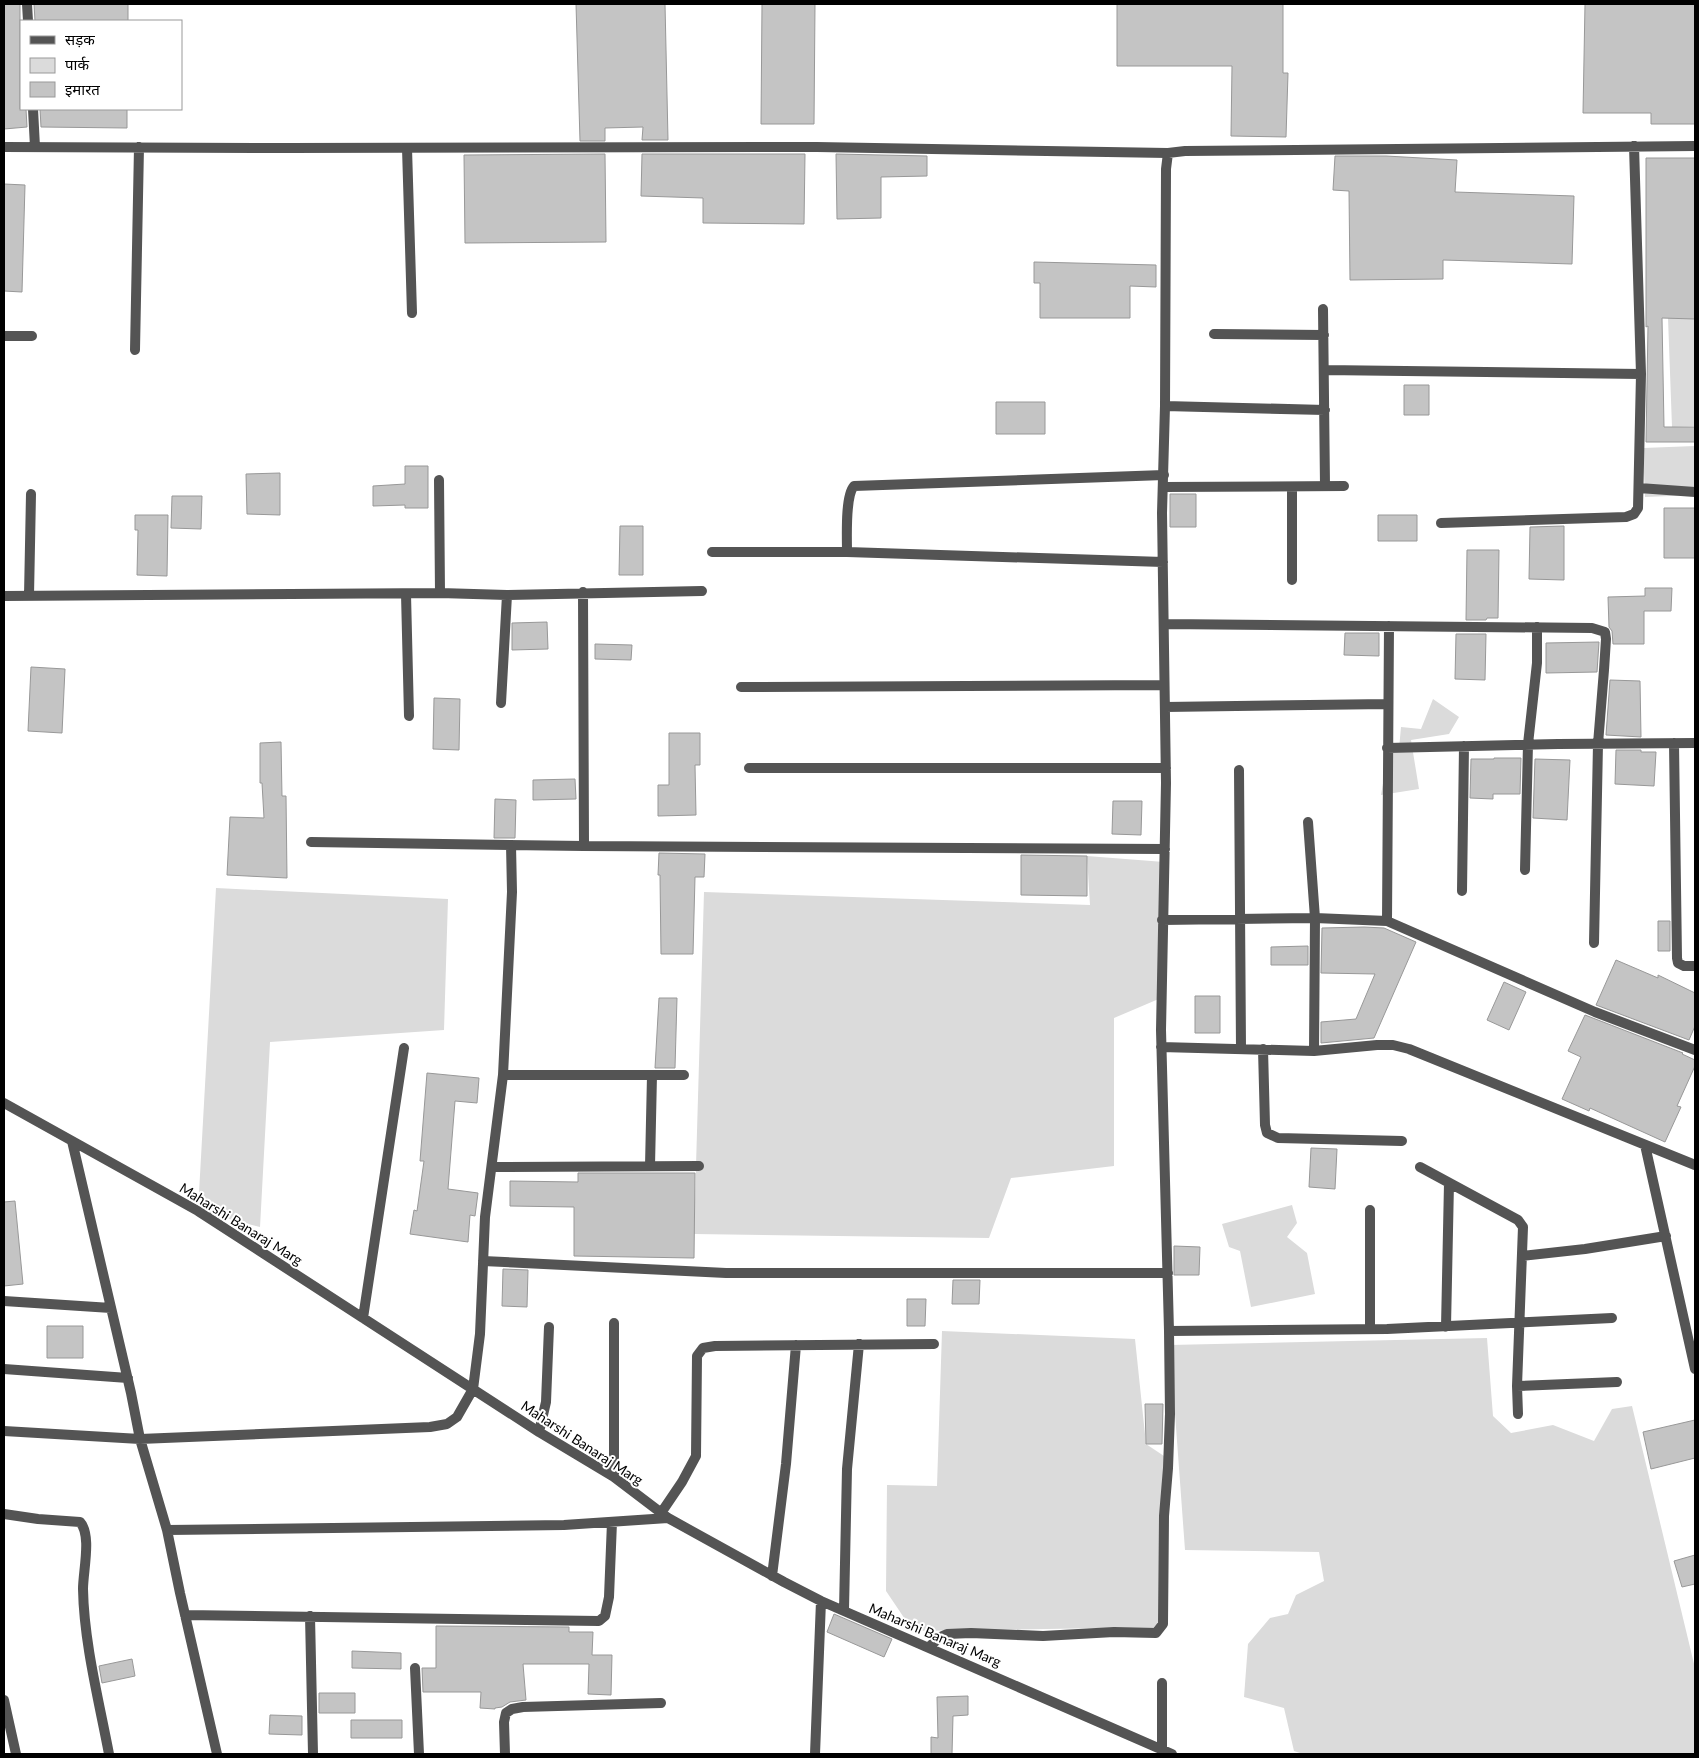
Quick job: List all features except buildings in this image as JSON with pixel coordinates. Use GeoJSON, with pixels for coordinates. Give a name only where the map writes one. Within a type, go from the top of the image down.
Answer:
{"type":"FeatureCollection","features":[{"type":"Feature","properties":{"kind":"street"},"geometry":{"type":"LineString","coordinates":[[27,4],[28,20]]}},
{"type":"Feature","properties":{"kind":"street"},"geometry":{"type":"LineString","coordinates":[[33,110],[35,147]]}},
{"type":"Feature","properties":{"kind":"street"},"geometry":{"type":"LineString","coordinates":[[1441,522],[1626,517],[1634,514],[1638,508],[1641,374],[1634,146]]}},
{"type":"Feature","properties":{"kind":"street"},"geometry":{"type":"LineString","coordinates":[[4,147],[817,147],[1168,153],[1695,146]]}},
{"type":"Feature","properties":{"kind":"street"},"geometry":{"type":"LineString","coordinates":[[135,350],[139,147]]}},
{"type":"Feature","properties":{"kind":"street"},"geometry":{"type":"LineString","coordinates":[[407,148],[412,314]]}},
{"type":"Feature","properties":{"kind":"street"},"geometry":{"type":"LineString","coordinates":[[929,1647],[940,1637],[947,1634],[1043,1636],[1114,1632],[1156,1633],[1163,1624],[1164,1516],[1168,1458],[1169,1331],[1161,1047],[1166,768],[1162,514],[1165,406],[1166,169],[1168,153]]}},
{"type":"Feature","properties":{"kind":"street"},"geometry":{"type":"LineString","coordinates":[[1324,309],[1325,486]]}},
{"type":"Feature","properties":{"kind":"street"},"geometry":{"type":"LineString","coordinates":[[1214,334],[1324,335]]}},
{"type":"Feature","properties":{"kind":"street"},"geometry":{"type":"LineString","coordinates":[[4,336],[32,336]]}},
{"type":"Feature","properties":{"kind":"street"},"geometry":{"type":"LineString","coordinates":[[1324,370],[1641,374]]}},
{"type":"Feature","properties":{"kind":"street"},"geometry":{"type":"LineString","coordinates":[[1165,406],[1325,410]]}},
{"type":"Feature","properties":{"kind":"street"},"geometry":{"type":"LineString","coordinates":[[847,552],[849,498],[851,489],[854,486],[1164,476]]}},
{"type":"Feature","properties":{"kind":"street"},"geometry":{"type":"LineString","coordinates":[[439,480],[440,593]]}},
{"type":"Feature","properties":{"kind":"street"},"geometry":{"type":"LineString","coordinates":[[1292,486],[1292,580]]}},
{"type":"Feature","properties":{"kind":"street"},"geometry":{"type":"LineString","coordinates":[[1164,488],[1344,486]]}},
{"type":"Feature","properties":{"kind":"street"},"geometry":{"type":"LineString","coordinates":[[1639,488],[1695,492]]}},
{"type":"Feature","properties":{"kind":"street"},"geometry":{"type":"LineString","coordinates":[[29,596],[31,494]]}},
{"type":"Feature","properties":{"kind":"street"},"geometry":{"type":"LineString","coordinates":[[712,552],[847,552],[1163,562]]}},
{"type":"Feature","properties":{"kind":"street"},"geometry":{"type":"LineString","coordinates":[[4,596],[440,593],[507,595],[702,591]]}},
{"type":"Feature","properties":{"kind":"street"},"geometry":{"type":"LineString","coordinates":[[583,592],[584,846]]}},
{"type":"Feature","properties":{"kind":"street"},"geometry":{"type":"LineString","coordinates":[[406,594],[409,716]]}},
{"type":"Feature","properties":{"kind":"street"},"geometry":{"type":"LineString","coordinates":[[501,703],[507,595]]}},
{"type":"Feature","properties":{"kind":"street"},"geometry":{"type":"LineString","coordinates":[[1164,624],[1537,627],[1592,628],[1605,632],[1605,662],[1598,744],[1594,943]]}},
{"type":"Feature","properties":{"kind":"street"},"geometry":{"type":"LineString","coordinates":[[1387,920],[1389,626]]}},
{"type":"Feature","properties":{"kind":"street"},"geometry":{"type":"LineString","coordinates":[[1525,870],[1528,744],[1537,663],[1537,627]]}},
{"type":"Feature","properties":{"kind":"street"},"geometry":{"type":"LineString","coordinates":[[740,688],[1164,685]]}},
{"type":"Feature","properties":{"kind":"street"},"geometry":{"type":"LineString","coordinates":[[1165,707],[1388,704]]}},
{"type":"Feature","properties":{"kind":"street"},"geometry":{"type":"LineString","coordinates":[[1674,743],[1677,958],[1678,963],[1684,966],[1695,966]]}},
{"type":"Feature","properties":{"kind":"street"},"geometry":{"type":"LineString","coordinates":[[1388,748],[1528,744],[1695,743]]}},
{"type":"Feature","properties":{"kind":"street"},"geometry":{"type":"LineString","coordinates":[[1462,891],[1464,746]]}},
{"type":"Feature","properties":{"kind":"street"},"geometry":{"type":"LineString","coordinates":[[749,768],[1166,768]]}},
{"type":"Feature","properties":{"kind":"street"},"geometry":{"type":"LineString","coordinates":[[1238,770],[1241,1049]]}},
{"type":"Feature","properties":{"kind":"street"},"geometry":{"type":"LineString","coordinates":[[1308,822],[1315,918],[1314,1051]]}},
{"type":"Feature","properties":{"kind":"street"},"geometry":{"type":"LineString","coordinates":[[311,842],[584,846],[1165,849]]}},
{"type":"Feature","properties":{"kind":"street"},"geometry":{"type":"LineString","coordinates":[[4,1432],[140,1439],[430,1427],[447,1424],[457,1417],[473,1389],[480,1334],[484,1217],[503,1075],[512,892],[511,845]]}},
{"type":"Feature","properties":{"kind":"street"},"geometry":{"type":"LineString","coordinates":[[1162,920],[1315,918],[1387,920],[1595,1012],[1695,1050]]}},
{"type":"Feature","properties":{"kind":"street"},"geometry":{"type":"LineString","coordinates":[[1161,1047],[1314,1051],[1394,1045],[1409,1049],[1695,1165]]}},
{"type":"Feature","properties":{"kind":"street"},"geometry":{"type":"LineString","coordinates":[[364,1318],[404,1048]]}},
{"type":"Feature","properties":{"kind":"street"},"geometry":{"type":"LineString","coordinates":[[1263,1049],[1265,1125],[1268,1132],[1278,1138],[1402,1141]]}},
{"type":"Feature","properties":{"kind":"street"},"geometry":{"type":"LineString","coordinates":[[503,1075],[684,1075]]}},
{"type":"Feature","properties":{"kind":"street"},"geometry":{"type":"LineString","coordinates":[[650,1166],[652,1075]]}},
{"type":"Feature","properties":{"kind":"street","name":"Maharshi Banaraj Marg"},"geometry":{"type":"LineString","coordinates":[[4,1103],[198,1211],[539,1432],[614,1477],[664,1515],[772,1576],[821,1601],[1172,1754]]}},
{"type":"Feature","properties":{"kind":"street"},"geometry":{"type":"LineString","coordinates":[[72,1141],[128,1378],[140,1439],[167,1530],[218,1754]]}},
{"type":"Feature","properties":{"kind":"street"},"geometry":{"type":"LineString","coordinates":[[1645,1145],[1666,1236],[1691,1330],[1695,1369]]}},
{"type":"Feature","properties":{"kind":"street"},"geometry":{"type":"LineString","coordinates":[[492,1167],[699,1166]]}},
{"type":"Feature","properties":{"kind":"street"},"geometry":{"type":"LineString","coordinates":[[1420,1167],[1518,1220],[1524,1227],[1518,1414]]}},
{"type":"Feature","properties":{"kind":"street"},"geometry":{"type":"LineString","coordinates":[[1446,1327],[1449,1183]]}},
{"type":"Feature","properties":{"kind":"street"},"geometry":{"type":"LineString","coordinates":[[1370,1210],[1370,1329]]}},
{"type":"Feature","properties":{"kind":"street"},"geometry":{"type":"LineString","coordinates":[[1522,1256],[1593,1248],[1666,1236]]}},
{"type":"Feature","properties":{"kind":"street"},"geometry":{"type":"LineString","coordinates":[[482,1261],[726,1273],[1168,1273]]}},
{"type":"Feature","properties":{"kind":"street"},"geometry":{"type":"LineString","coordinates":[[4,1301],[112,1308]]}},
{"type":"Feature","properties":{"kind":"street"},"geometry":{"type":"LineString","coordinates":[[1169,1331],[1446,1327],[1612,1318]]}},
{"type":"Feature","properties":{"kind":"street"},"geometry":{"type":"LineString","coordinates":[[614,1323],[614,1477]]}},
{"type":"Feature","properties":{"kind":"street"},"geometry":{"type":"LineString","coordinates":[[539,1432],[546,1402],[549,1327]]}},
{"type":"Feature","properties":{"kind":"street"},"geometry":{"type":"LineString","coordinates":[[167,1530],[564,1525],[612,1522],[664,1515],[696,1456],[697,1356],[703,1348],[796,1344],[934,1344]]}},
{"type":"Feature","properties":{"kind":"street"},"geometry":{"type":"LineString","coordinates":[[772,1576],[786,1464],[796,1344]]}},
{"type":"Feature","properties":{"kind":"street"},"geometry":{"type":"LineString","coordinates":[[844,1610],[847,1469],[859,1344]]}},
{"type":"Feature","properties":{"kind":"street"},"geometry":{"type":"LineString","coordinates":[[4,1369],[128,1378]]}},
{"type":"Feature","properties":{"kind":"street"},"geometry":{"type":"LineString","coordinates":[[1518,1386],[1617,1382]]}},
{"type":"Feature","properties":{"kind":"street"},"geometry":{"type":"LineString","coordinates":[[4,1514],[80,1522],[84,1526],[86,1538],[83,1589],[87,1634],[109,1754]]}},
{"type":"Feature","properties":{"kind":"street"},"geometry":{"type":"LineString","coordinates":[[185,1615],[599,1621],[605,1616],[609,1597],[612,1522]]}},
{"type":"Feature","properties":{"kind":"street"},"geometry":{"type":"LineString","coordinates":[[815,1754],[821,1601]]}},
{"type":"Feature","properties":{"kind":"street"},"geometry":{"type":"LineString","coordinates":[[310,1616],[313,1754]]}},
{"type":"Feature","properties":{"kind":"street"},"geometry":{"type":"LineString","coordinates":[[414,1668],[419,1754]]}},
{"type":"Feature","properties":{"kind":"street"},"geometry":{"type":"LineString","coordinates":[[1162,1683],[1162,1751]]}},
{"type":"Feature","properties":{"kind":"street"},"geometry":{"type":"LineString","coordinates":[[4,1700],[16,1754]]}},
{"type":"Feature","properties":{"kind":"street"},"geometry":{"type":"LineString","coordinates":[[505,1754],[504,1722],[506,1713],[512,1709],[523,1707],[661,1703]]}},
{"type":"Feature","properties":{"kind":"green space"},"geometry":{"type":"Polygon","coordinates":[[[1695,317],[1695,426],[1672,427],[1668,318],[1695,317]]]}},
{"type":"Feature","properties":{"kind":"green space"},"geometry":{"type":"Polygon","coordinates":[[[1695,446],[1695,495],[1645,497],[1643,448],[1695,446]]]}},
{"type":"Feature","properties":{"kind":"green space"},"geometry":{"type":"Polygon","coordinates":[[[1433,699],[1459,717],[1449,734],[1411,740],[1419,789],[1381,795],[1388,755],[1399,749],[1401,727],[1421,729],[1433,699]]]}},
{"type":"Feature","properties":{"kind":"green space"},"geometry":{"type":"Polygon","coordinates":[[[1087,856],[1164,862],[1161,998],[1114,1018],[1114,1166],[1011,1178],[989,1238],[694,1234],[704,892],[1090,905],[1087,856]]]}},
{"type":"Feature","properties":{"kind":"green space"},"geometry":{"type":"Polygon","coordinates":[[[216,888],[448,899],[444,1030],[270,1042],[260,1227],[198,1211],[216,888]]]}},
{"type":"Feature","properties":{"kind":"green space"},"geometry":{"type":"Polygon","coordinates":[[[1292,1205],[1297,1223],[1287,1237],[1307,1253],[1315,1294],[1251,1307],[1240,1251],[1229,1247],[1222,1224],[1292,1205]]]}},
{"type":"Feature","properties":{"kind":"green space"},"geometry":{"type":"Polygon","coordinates":[[[942,1331],[1135,1339],[1146,1444],[1173,1462],[1158,1630],[1107,1628],[913,1631],[886,1591],[887,1485],[937,1486],[942,1331]]]}},
{"type":"Feature","properties":{"kind":"green space"},"geometry":{"type":"Polygon","coordinates":[[[1487,1338],[1493,1416],[1511,1433],[1553,1425],[1594,1441],[1612,1409],[1632,1406],[1695,1668],[1695,1754],[1303,1754],[1294,1751],[1284,1708],[1244,1697],[1248,1644],[1270,1618],[1288,1614],[1296,1595],[1324,1581],[1319,1552],[1185,1550],[1170,1345],[1487,1338]]]}}]}
